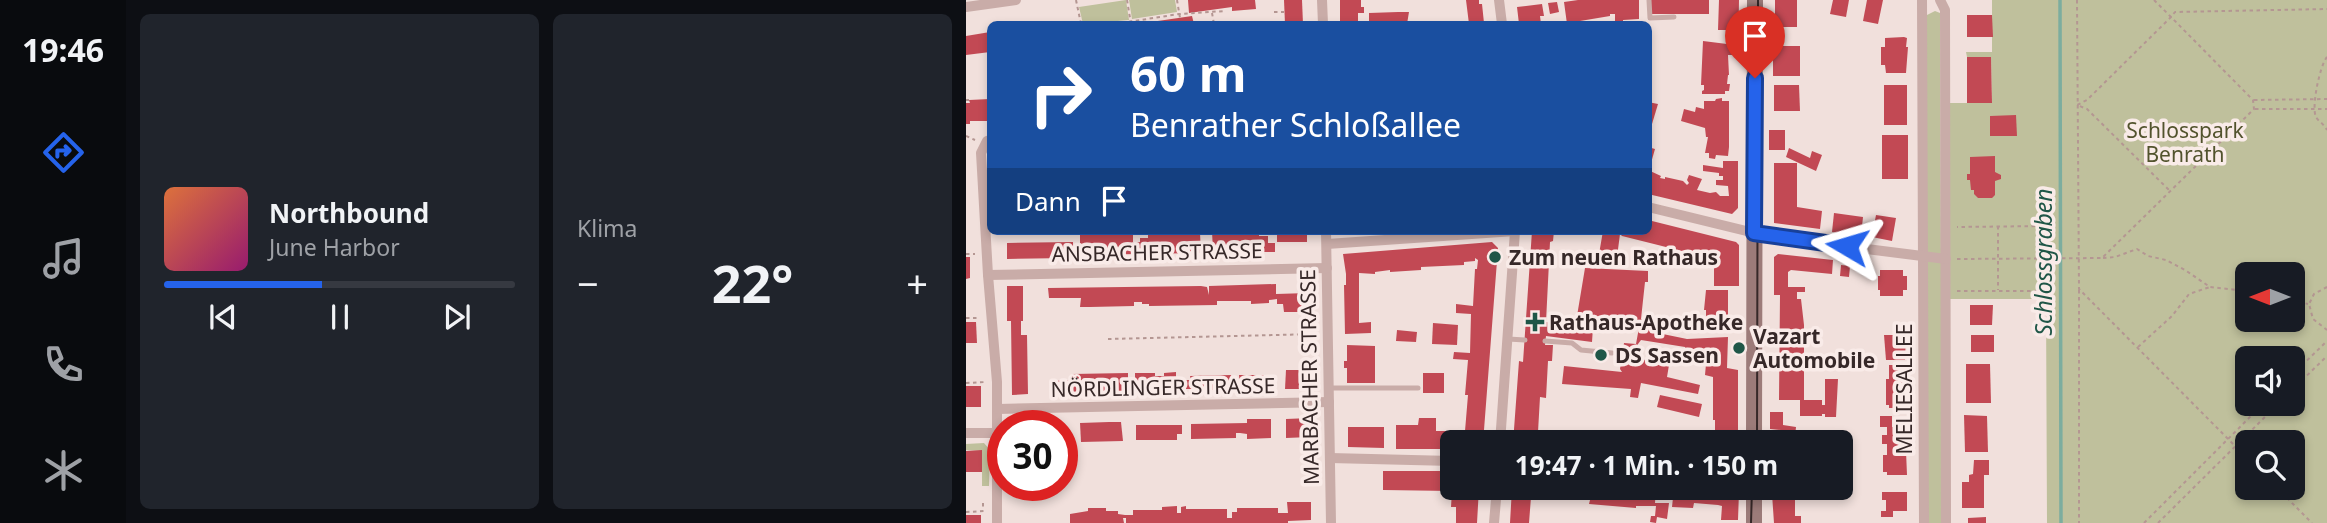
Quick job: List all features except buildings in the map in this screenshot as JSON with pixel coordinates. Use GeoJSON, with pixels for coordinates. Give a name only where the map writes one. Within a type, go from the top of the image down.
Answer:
{"type":"FeatureCollection","features":[{"type":"Feature","properties":{"kind":"main road"},"geometry":{"type":"LineString","coordinates":[[1754,430],[1755,0]]}},
{"type":"Feature","properties":{"kind":"main road"},"geometry":{"type":"LineString","coordinates":[[1754,500],[1754,523]]}},
{"type":"Feature","properties":{"kind":"street"},"geometry":{"type":"LineString","coordinates":[[966,7],[1016,0]]}},
{"type":"Feature","properties":{"kind":"street"},"geometry":{"type":"LineString","coordinates":[[1322,0],[1323,21]]}},
{"type":"Feature","properties":{"kind":"street"},"geometry":{"type":"LineString","coordinates":[[1499,0],[1502,21]]}},
{"type":"Feature","properties":{"kind":"street","name":"MELIESALLEE"},"geometry":{"type":"LineString","coordinates":[[1922,0],[1924,523]]}},
{"type":"Feature","properties":{"kind":"street","name":"MELIESALLEE"},"geometry":{"type":"LineString","coordinates":[[1940,0],[1945,9],[1946,523]]}},
{"type":"Feature","properties":{"kind":"street"},"geometry":{"type":"LineString","coordinates":[[984,140],[981,152],[998,409]]}},
{"type":"Feature","properties":{"kind":"street"},"geometry":{"type":"LineString","coordinates":[[1652,208],[1754,233],[1946,259]]}},
{"type":"Feature","properties":{"kind":"street","name":"MARBACHER STRASSE"},"geometry":{"type":"LineString","coordinates":[[1326,235],[1331,523]]}},
{"type":"Feature","properties":{"kind":"street"},"geometry":{"type":"LineString","coordinates":[[1326,244],[1458,235]]}},
{"type":"Feature","properties":{"kind":"street"},"geometry":{"type":"LineString","coordinates":[[1501,430],[1516,235]]}},
{"type":"Feature","properties":{"kind":"street","name":"ANSBACHER STRASSE"},"geometry":{"type":"LineString","coordinates":[[988,275],[1327,268]]}},
{"type":"Feature","properties":{"kind":"street","name":"NÖRDLINGER STRASSE"},"geometry":{"type":"LineString","coordinates":[[998,409],[1329,402]]}},
{"type":"Feature","properties":{"kind":"street"},"geometry":{"type":"LineString","coordinates":[[966,433],[987,433]]}},
{"type":"Feature","properties":{"kind":"street"},"geometry":{"type":"LineString","coordinates":[[1330,458],[1440,461]]}},
{"type":"Feature","properties":{"kind":"street"},"geometry":{"type":"LineString","coordinates":[[1494,523],[1496,500]]}},
{"type":"Feature","properties":{"kind":"lane"},"geometry":{"type":"LineString","coordinates":[[1649,0],[1650,18],[1674,17]]}},
{"type":"Feature","properties":{"kind":"lane"},"geometry":{"type":"LineString","coordinates":[[1508,339],[1525,340]]}},
{"type":"Feature","properties":{"kind":"lane"},"geometry":{"type":"LineString","coordinates":[[1545,341],[1572,344],[1581,350],[1612,353]]}},
{"type":"Feature","properties":{"kind":"lane"},"geometry":{"type":"LineString","coordinates":[[1329,388],[1418,388]]}},
{"type":"Feature","properties":{"kind":"path"},"geometry":{"type":"LineString","coordinates":[[1076,0],[1080,21]]}},
{"type":"Feature","properties":{"kind":"path"},"geometry":{"type":"LineString","coordinates":[[1128,0],[1131,21]]}},
{"type":"Feature","properties":{"kind":"path"},"geometry":{"type":"LineString","coordinates":[[1177,0],[1180,16]]}},
{"type":"Feature","properties":{"kind":"path"},"geometry":{"type":"LineString","coordinates":[[2077,0],[2079,523]]}},
{"type":"Feature","properties":{"kind":"path"},"geometry":{"type":"LineString","coordinates":[[2154,0],[2253,100],[2254,109]]}},
{"type":"Feature","properties":{"kind":"path"},"geometry":{"type":"LineString","coordinates":[[2077,105],[2087,100],[2175,12],[2327,9]]}},
{"type":"Feature","properties":{"kind":"path"},"geometry":{"type":"LineString","coordinates":[[1147,21],[1225,11]]}},
{"type":"Feature","properties":{"kind":"path"},"geometry":{"type":"LineString","coordinates":[[1212,12],[1214,21]]}},
{"type":"Feature","properties":{"kind":"path"},"geometry":{"type":"LineString","coordinates":[[1274,12],[1284,12]]}},
{"type":"Feature","properties":{"kind":"path"},"geometry":{"type":"LineString","coordinates":[[2327,57],[2322,63],[2319,88],[2314,99],[2316,117],[2327,130]]}},
{"type":"Feature","properties":{"kind":"path"},"geometry":{"type":"LineString","coordinates":[[2253,100],[2327,99]]}},
{"type":"Feature","properties":{"kind":"path"},"geometry":{"type":"LineString","coordinates":[[2077,105],[2087,109],[2170,191]]}},
{"type":"Feature","properties":{"kind":"path"},"geometry":{"type":"LineString","coordinates":[[2102,258],[2254,109],[2327,110]]}},
{"type":"Feature","properties":{"kind":"path"},"geometry":{"type":"LineString","coordinates":[[966,136],[984,140]]}},
{"type":"Feature","properties":{"kind":"path"},"geometry":{"type":"LineString","coordinates":[[1998,226],[1998,291]]}},
{"type":"Feature","properties":{"kind":"path"},"geometry":{"type":"LineString","coordinates":[[1945,227],[2044,226],[2045,258],[2044,291],[1945,291]]}},
{"type":"Feature","properties":{"kind":"path"},"geometry":{"type":"LineString","coordinates":[[1946,259],[2102,258],[2115,257],[2137,249],[2148,256],[2166,260],[2210,287]]}},
{"type":"Feature","properties":{"kind":"path"},"geometry":{"type":"LineString","coordinates":[[966,254],[974,254]]}},
{"type":"Feature","properties":{"kind":"path"},"geometry":{"type":"LineString","coordinates":[[2138,348],[2172,316],[2189,294],[2210,287],[2235,290]]}},
{"type":"Feature","properties":{"kind":"path"},"geometry":{"type":"LineString","coordinates":[[2327,287],[2314,295],[2309,304],[2313,318],[2327,330]]}},
{"type":"Feature","properties":{"kind":"path"},"geometry":{"type":"LineString","coordinates":[[2079,289],[2235,446]]}},
{"type":"Feature","properties":{"kind":"path"},"geometry":{"type":"LineString","coordinates":[[2305,303],[2309,304]]}},
{"type":"Feature","properties":{"kind":"path"},"geometry":{"type":"LineString","coordinates":[[966,318],[976,318]]}},
{"type":"Feature","properties":{"kind":"path"},"geometry":{"type":"LineString","coordinates":[[1108,339],[1328,334]]}},
{"type":"Feature","properties":{"kind":"path"},"geometry":{"type":"LineString","coordinates":[[2305,362],[2327,341]]}},
{"type":"Feature","properties":{"kind":"path"},"geometry":{"type":"LineString","coordinates":[[2305,377],[2327,356]]}},
{"type":"Feature","properties":{"kind":"path"},"geometry":{"type":"LineString","coordinates":[[966,383],[981,382]]}},
{"type":"Feature","properties":{"kind":"path"},"geometry":{"type":"LineString","coordinates":[[2144,523],[2251,416]]}},
{"type":"Feature","properties":{"kind":"path"},"geometry":{"type":"LineString","coordinates":[[2253,430],[2266,416]]}},
{"type":"Feature","properties":{"kind":"path"},"geometry":{"type":"LineString","coordinates":[[2158,523],[2235,448]]}},
{"type":"Feature","properties":{"kind":"path"},"geometry":{"type":"LineString","coordinates":[[2289,500],[2312,523]]}},
{"type":"Feature","properties":{"kind":"path"},"geometry":{"type":"LineString","coordinates":[[983,503],[983,512]]}},
{"type":"Feature","properties":{"kind":"path"},"geometry":{"type":"LineString","coordinates":[[966,512],[983,512],[997,517]]}},
{"type":"Feature","properties":{"kind":"green space"},"geometry":{"type":"Polygon","coordinates":[[[1126,0],[1129,20],[1082,21],[1079,7],[1126,0]]]}},
{"type":"Feature","properties":{"kind":"green space"},"geometry":{"type":"Polygon","coordinates":[[[1129,0],[1175,0],[1177,12],[1132,19],[1129,0]]]}},
{"type":"Feature","properties":{"kind":"green space","name":"Schlosspark Benrath"},"geometry":{"type":"Polygon","coordinates":[[[1992,0],[2327,0],[2327,523],[2047,523],[2046,299],[1948,299],[1947,103],[1992,103],[1991,57],[1967,57],[1966,52],[1992,52],[1992,0]]]}},
{"type":"Feature","properties":{"kind":"green space"},"geometry":{"type":"Polygon","coordinates":[[[1935,11],[1940,13],[1942,523],[1926,523],[1927,15],[1935,11]]]}},
{"type":"Feature","properties":{"kind":"green space"},"geometry":{"type":"Polygon","coordinates":[[[984,443],[987,446],[987,486],[982,486],[982,451],[966,450],[966,444],[984,443]]]}},
{"type":"Feature","properties":{"kind":"waterway","name":"Schlossgraben"},"geometry":{"type":"LineString","coordinates":[[2060,0],[2061,523]]}},
{"type":"Feature","properties":{"kind":"tram line"},"geometry":{"type":"LineString","coordinates":[[1757,430],[1758,0]]}},
{"type":"Feature","properties":{"kind":"tram line"},"geometry":{"type":"LineString","coordinates":[[1751,523],[1752,500]]}},
{"type":"Feature","properties":{"kind":"place","name":"Zum neuen Rathaus"},"geometry":{"type":"Point","coordinates":[1495,257]}},
{"type":"Feature","properties":{"kind":"place","name":"Rathaus-Apotheke"},"geometry":{"type":"Point","coordinates":[1535,322]}},
{"type":"Feature","properties":{"kind":"place","name":"Vazart Automobile"},"geometry":{"type":"Point","coordinates":[1739,348]}},
{"type":"Feature","properties":{"kind":"place","name":"DS Sassen"},"geometry":{"type":"Point","coordinates":[1601,355]}},
{"type":"Feature","properties":{"kind":"route"},"geometry":{"type":"LineString","coordinates":[[1755,78],[1754,233],[1847,246]]}}]}
